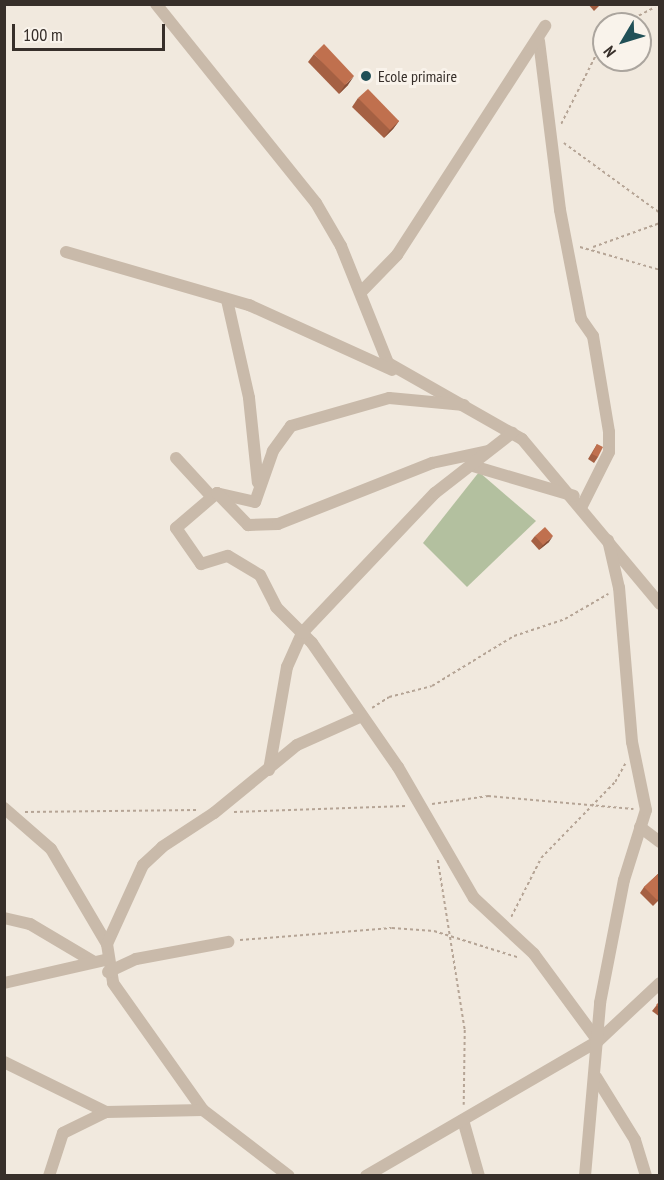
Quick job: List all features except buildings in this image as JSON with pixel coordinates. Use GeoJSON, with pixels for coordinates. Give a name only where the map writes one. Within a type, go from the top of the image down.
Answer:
{"type":"FeatureCollection","features":[{"type":"Feature","properties":{"kind":"street"},"geometry":{"type":"LineString","coordinates":[[156,4],[283,156],[321,212],[361,292],[382,352],[404,376]]}},
{"type":"Feature","properties":{"kind":"street"},"geometry":{"type":"LineString","coordinates":[[361,292],[397,255],[539,42],[545,26]]}},
{"type":"Feature","properties":{"kind":"street"},"geometry":{"type":"LineString","coordinates":[[539,42],[549,146],[581,319],[593,336],[609,432],[609,452],[582,506]]}},
{"type":"Feature","properties":{"kind":"street"},"geometry":{"type":"LineString","coordinates":[[66,252],[227,300],[249,304],[464,405],[512,433],[574,496],[660,604]]}},
{"type":"Feature","properties":{"kind":"street"},"geometry":{"type":"LineString","coordinates":[[227,300],[249,399],[258,496]]}},
{"type":"Feature","properties":{"kind":"street"},"geometry":{"type":"LineString","coordinates":[[214,494],[250,505],[258,496],[273,451],[291,426],[389,398],[464,405]]}},
{"type":"Feature","properties":{"kind":"street"},"geometry":{"type":"LineString","coordinates":[[269,770],[287,667],[302,633],[435,493],[473,466],[512,433]]}},
{"type":"Feature","properties":{"kind":"street"},"geometry":{"type":"LineString","coordinates":[[176,458],[248,525],[278,524],[432,463],[492,450]]}},
{"type":"Feature","properties":{"kind":"street"},"geometry":{"type":"LineString","coordinates":[[473,466],[574,496]]}},
{"type":"Feature","properties":{"kind":"street"},"geometry":{"type":"LineString","coordinates":[[214,494],[179,522],[177,531],[201,564],[222,555],[252,569],[284,618],[302,633],[362,716],[474,898],[546,969],[598,1041]]}},
{"type":"Feature","properties":{"kind":"street"},"geometry":{"type":"LineString","coordinates":[[585,1176],[598,1041],[610,950],[646,810],[630,732],[619,588],[608,536]]}},
{"type":"Feature","properties":{"kind":"street"},"geometry":{"type":"LineString","coordinates":[[102,964],[107,944],[143,865],[269,770],[297,745],[362,716]]}},
{"type":"Feature","properties":{"kind":"street"},"geometry":{"type":"LineString","coordinates":[[6,811],[51,849],[107,944]]}},
{"type":"Feature","properties":{"kind":"street"},"geometry":{"type":"LineString","coordinates":[[640,827],[660,842]]}},
{"type":"Feature","properties":{"kind":"street"},"geometry":{"type":"LineString","coordinates":[[4,918],[30,924],[102,964],[203,1110],[289,1176]]}},
{"type":"Feature","properties":{"kind":"street"},"geometry":{"type":"LineString","coordinates":[[4,982],[228,942]]}},
{"type":"Feature","properties":{"kind":"street"},"geometry":{"type":"LineString","coordinates":[[366,1176],[598,1041],[660,983]]}},
{"type":"Feature","properties":{"kind":"street"},"geometry":{"type":"LineString","coordinates":[[4,1062],[106,1112]]}},
{"type":"Feature","properties":{"kind":"street"},"geometry":{"type":"LineString","coordinates":[[596,1077],[634,1140],[646,1176]]}},
{"type":"Feature","properties":{"kind":"street"},"geometry":{"type":"LineString","coordinates":[[49,1176],[63,1132],[106,1112],[203,1110]]}},
{"type":"Feature","properties":{"kind":"street"},"geometry":{"type":"LineString","coordinates":[[463,1120],[480,1176]]}},
{"type":"Feature","properties":{"kind":"path"},"geometry":{"type":"LineString","coordinates":[[647,12],[655,8]]}},
{"type":"Feature","properties":{"kind":"path"},"geometry":{"type":"LineString","coordinates":[[559,128],[592,63]]}},
{"type":"Feature","properties":{"kind":"path"},"geometry":{"type":"LineString","coordinates":[[549,146],[554,136],[660,213]]}},
{"type":"Feature","properties":{"kind":"path"},"geometry":{"type":"LineString","coordinates":[[591,248],[660,223]]}},
{"type":"Feature","properties":{"kind":"path"},"geometry":{"type":"LineString","coordinates":[[568,244],[591,248],[660,270]]}},
{"type":"Feature","properties":{"kind":"path"},"geometry":{"type":"LineString","coordinates":[[362,716],[389,697],[432,686],[514,636],[565,619],[619,588]]}},
{"type":"Feature","properties":{"kind":"path"},"geometry":{"type":"LineString","coordinates":[[506,929],[541,858],[615,782],[626,760]]}},
{"type":"Feature","properties":{"kind":"path"},"geometry":{"type":"LineString","coordinates":[[420,807],[488,796],[646,810]]}},
{"type":"Feature","properties":{"kind":"path"},"geometry":{"type":"LineString","coordinates":[[437,853],[465,1029],[463,1120]]}},
{"type":"Feature","properties":{"kind":"path"},"geometry":{"type":"LineString","coordinates":[[228,942],[333,936],[352,928],[449,935],[526,961]]}},
{"type":"Feature","properties":{"kind":"green space"},"geometry":{"type":"Polygon","coordinates":[[[479,472],[536,521],[467,587],[423,543],[479,472]]]}},
{"type":"Feature","properties":{"kind":"place","name":"Ecole primaire"},"geometry":{"type":"Point","coordinates":[366,76]}}]}
